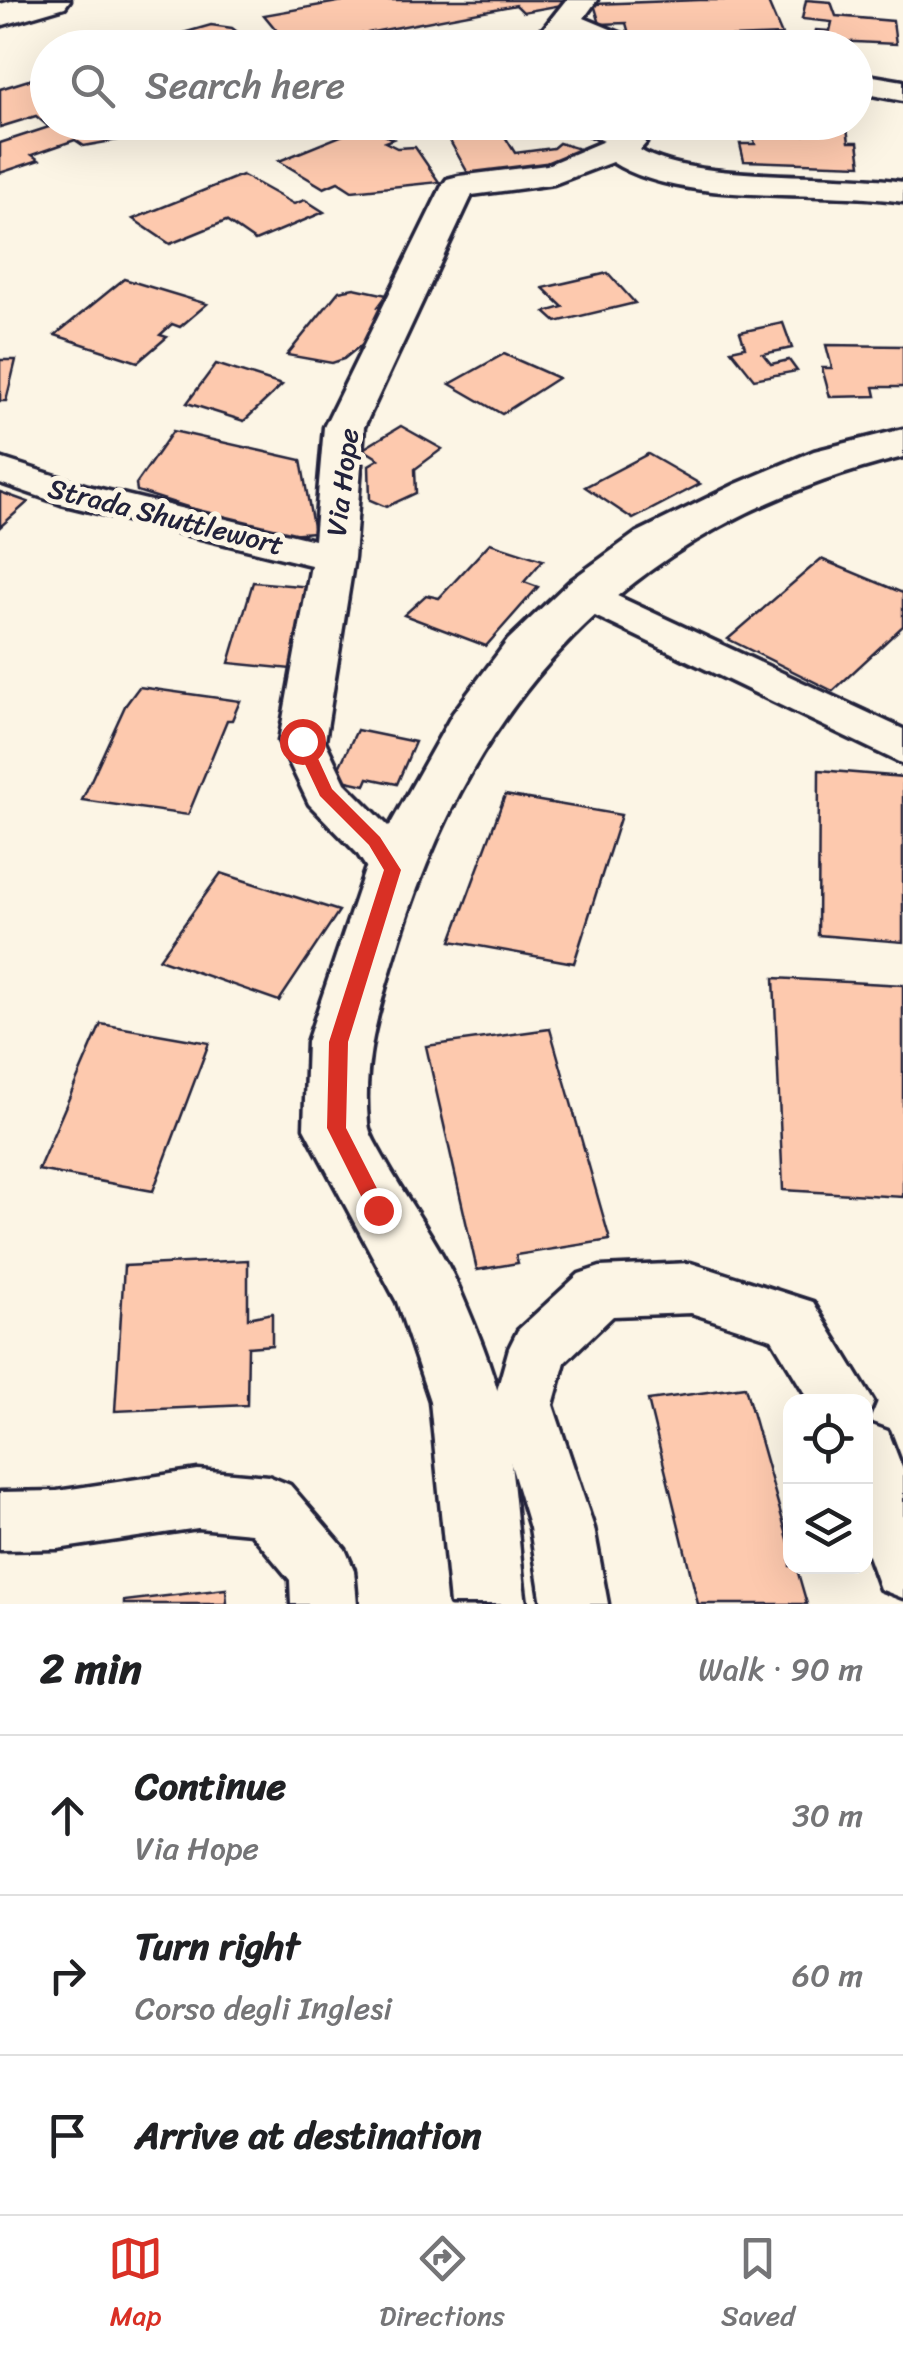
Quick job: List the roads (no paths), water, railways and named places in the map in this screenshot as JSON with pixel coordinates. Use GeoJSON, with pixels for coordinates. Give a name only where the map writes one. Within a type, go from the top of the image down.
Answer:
{"type":"FeatureCollection","features":[{"type":"Feature","properties":{"kind":"main road"},"geometry":{"type":"LineString","coordinates":[[0,15],[53,0]]}},
{"type":"Feature","properties":{"kind":"main road"},"geometry":{"type":"LineString","coordinates":[[488,1604],[465,1401],[428,1294],[378,1210],[336,1128],[338,1042],[393,870],[472,726],[526,652],[585,594],[653,543],[753,494],[830,461],[903,443]]}},
{"type":"Feature","properties":{"kind":"street"},"geometry":{"type":"LineString","coordinates":[[573,10],[602,30]]}},
{"type":"Feature","properties":{"kind":"street"},"geometry":{"type":"LineString","coordinates":[[873,74],[903,92]]}},
{"type":"Feature","properties":{"kind":"street"},"geometry":{"type":"LineString","coordinates":[[614,149],[629,143],[624,140]]}},
{"type":"Feature","properties":{"kind":"street"},"geometry":{"type":"LineString","coordinates":[[614,149],[647,168],[699,179],[860,185],[903,192]]}},
{"type":"Feature","properties":{"kind":"street","name":"Via Hope"},"geometry":{"type":"LineString","coordinates":[[393,870],[374,841],[326,792],[302,741],[333,558],[344,427],[415,286],[459,186],[554,174],[614,149]]}},
{"type":"Feature","properties":{"kind":"street","name":"Strada Shuttlewort"},"geometry":{"type":"LineString","coordinates":[[0,470],[75,495],[333,558]]}},
{"type":"Feature","properties":{"kind":"street"},"geometry":{"type":"LineString","coordinates":[[585,594],[903,748]]}},
{"type":"Feature","properties":{"kind":"street"},"geometry":{"type":"LineString","coordinates":[[576,1604],[562,1528],[523,1405],[538,1348],[600,1292],[690,1288],[792,1320],[839,1394]]}},
{"type":"Feature","properties":{"kind":"street"},"geometry":{"type":"LineString","coordinates":[[873,1473],[903,1568]]}},
{"type":"Feature","properties":{"kind":"street"},"geometry":{"type":"LineString","coordinates":[[0,1522],[57,1520],[198,1499],[268,1505],[322,1570],[324,1604]]}}]}
